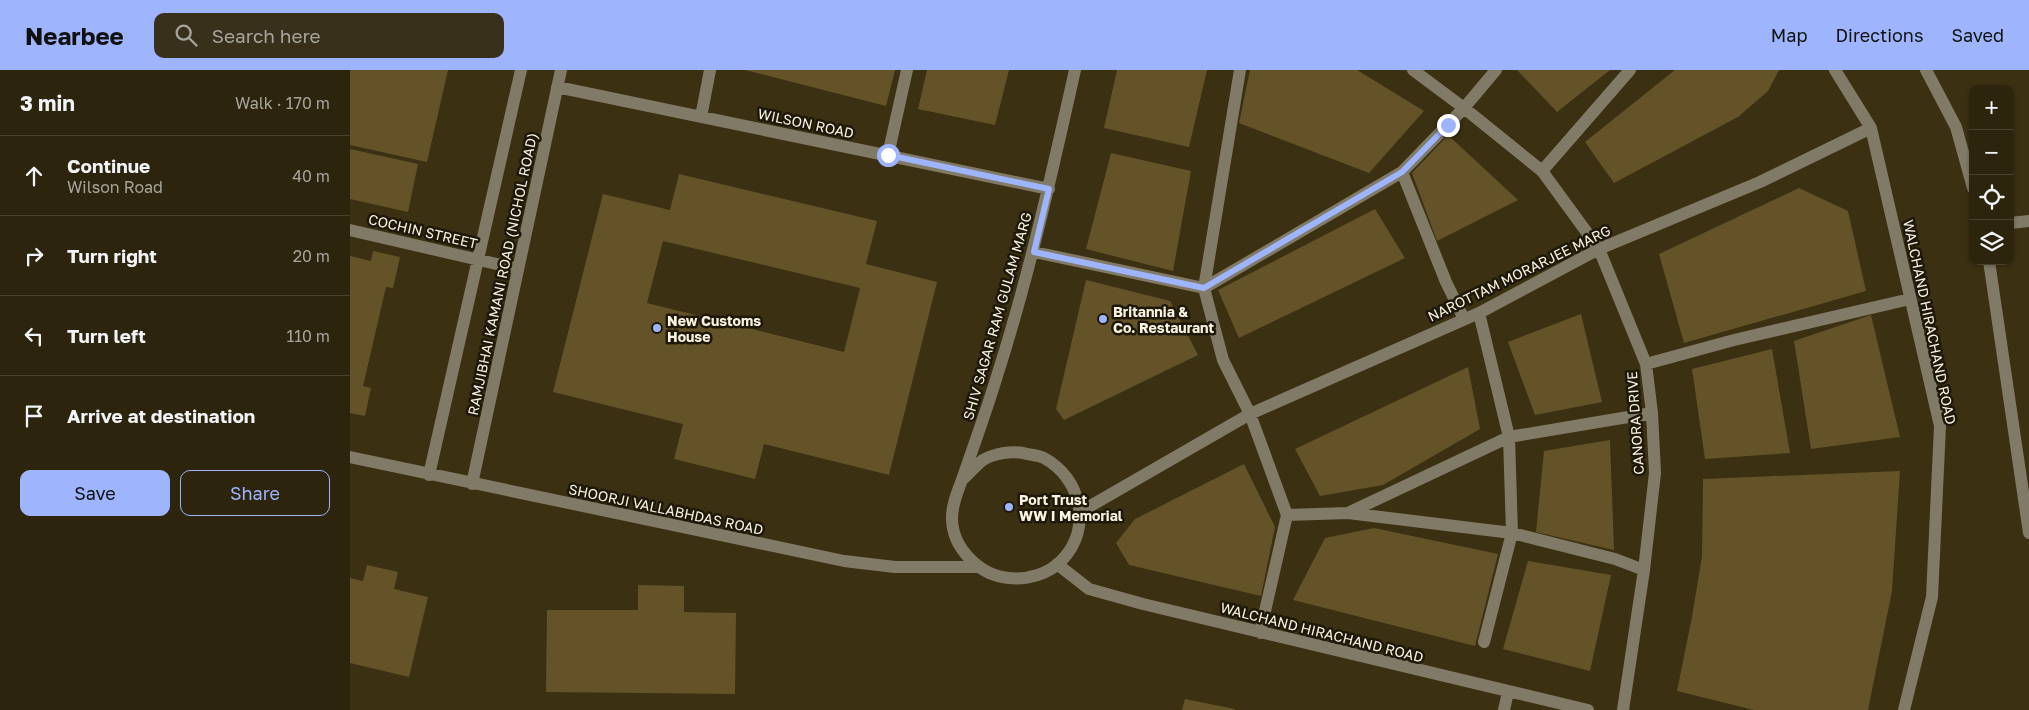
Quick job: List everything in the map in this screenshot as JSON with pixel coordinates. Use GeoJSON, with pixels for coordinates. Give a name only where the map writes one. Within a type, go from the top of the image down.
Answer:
{"type":"FeatureCollection","features":[{"type":"Feature","properties":{"kind":"street","name":"RAMJIBHAI KAMANI ROAD (NICHOL ROAD)"},"geometry":{"type":"LineString","coordinates":[[430,475],[521,70]]}},
{"type":"Feature","properties":{"kind":"street","name":"RAMJIBHAI KAMANI ROAD (NICHOL ROAD)"},"geometry":{"type":"LineString","coordinates":[[472,484],[561,70]]}},
{"type":"Feature","properties":{"kind":"street"},"geometry":{"type":"LineString","coordinates":[[701,117],[710,70]]}},
{"type":"Feature","properties":{"kind":"street"},"geometry":{"type":"LineString","coordinates":[[888,155],[907,70]]}},
{"type":"Feature","properties":{"kind":"street","name":"SHIV SAGAR RAM GULAM MARG"},"geometry":{"type":"LineString","coordinates":[[962,480],[998,376],[1034,252],[1075,70]]}},
{"type":"Feature","properties":{"kind":"street"},"geometry":{"type":"LineString","coordinates":[[1240,70],[1204,288],[1223,360],[1250,414],[1287,515],[1260,633]]}},
{"type":"Feature","properties":{"kind":"street","name":"CANORA DRIVE"},"geometry":{"type":"LineString","coordinates":[[1413,70],[1464,108],[1542,171],[1599,249],[1646,364],[1652,413],[1655,473],[1644,570],[1623,710]]}},
{"type":"Feature","properties":{"kind":"street"},"geometry":{"type":"LineString","coordinates":[[1034,252],[1204,288],[1402,172],[1464,108],[1496,70]]}},
{"type":"Feature","properties":{"kind":"street"},"geometry":{"type":"LineString","coordinates":[[1542,171],[1630,70]]}},
{"type":"Feature","properties":{"kind":"street","name":"WALCHAND HIRACHAND ROAD"},"geometry":{"type":"LineString","coordinates":[[1835,70],[1871,128],[1940,426],[1932,596],[1904,710]]}},
{"type":"Feature","properties":{"kind":"street"},"geometry":{"type":"LineString","coordinates":[[1926,70],[1956,127],[1969,175]]}},
{"type":"Feature","properties":{"kind":"street","name":"WILSON ROAD"},"geometry":{"type":"LineString","coordinates":[[557,87],[1049,189]]}},
{"type":"Feature","properties":{"kind":"street","name":"NAROTTAM MORARJEE MARG"},"geometry":{"type":"LineString","coordinates":[[1080,512],[1250,414],[1479,313],[1599,249],[1760,182],[1871,128]]}},
{"type":"Feature","properties":{"kind":"street"},"geometry":{"type":"LineString","coordinates":[[1402,172],[1446,282],[1464,319]]}},
{"type":"Feature","properties":{"kind":"street"},"geometry":{"type":"LineString","coordinates":[[2014,223],[2029,221]]}},
{"type":"Feature","properties":{"kind":"street","name":"COCHIN STREET"},"geometry":{"type":"LineString","coordinates":[[350,230],[518,269]]}},
{"type":"Feature","properties":{"kind":"street"},"geometry":{"type":"LineString","coordinates":[[1990,265],[2029,533]]}},
{"type":"Feature","properties":{"kind":"street"},"geometry":{"type":"LineString","coordinates":[[1646,364],[1734,340],[1910,299]]}},
{"type":"Feature","properties":{"kind":"street"},"geometry":{"type":"LineString","coordinates":[[1479,313],[1509,437],[1512,533],[1484,642]]}},
{"type":"Feature","properties":{"kind":"street"},"geometry":{"type":"LineString","coordinates":[[1348,513],[1509,437],[1652,413]]}},
{"type":"Feature","properties":{"kind":"street"},"geometry":{"type":"LineString","coordinates":[[1016,452],[1042,457],[1062,470],[1076,494],[1080,512],[1076,540],[1062,560],[1048,571],[1021,579],[998,578],[978,567],[958,544],[952,520],[953,502],[962,480],[984,460],[1004,453],[1016,452]]}},
{"type":"Feature","properties":{"kind":"street","name":"SHOORJI VALLABHDAS ROAD"},"geometry":{"type":"LineString","coordinates":[[350,457],[844,561],[895,567],[978,567]]}},
{"type":"Feature","properties":{"kind":"street"},"geometry":{"type":"LineString","coordinates":[[1287,515],[1348,513],[1512,533],[1616,559],[1644,570]]}},
{"type":"Feature","properties":{"kind":"street","name":"WALCHAND HIRACHAND ROAD"},"geometry":{"type":"LineString","coordinates":[[1057,564],[1089,589],[1260,633],[1588,710]]}},
{"type":"Feature","properties":{"kind":"street"},"geometry":{"type":"LineString","coordinates":[[1504,710],[1508,692]]}},
{"type":"Feature","properties":{"kind":"building"},"geometry":{"type":"Polygon","coordinates":[[[350,70],[448,70],[427,162],[350,145],[350,70]]]}},
{"type":"Feature","properties":{"kind":"building"},"geometry":{"type":"Polygon","coordinates":[[[745,70],[895,70],[886,106],[745,70]]]}},
{"type":"Feature","properties":{"kind":"building"},"geometry":{"type":"Polygon","coordinates":[[[927,70],[1009,70],[995,125],[918,109],[927,70]]]}},
{"type":"Feature","properties":{"kind":"building"},"geometry":{"type":"Polygon","coordinates":[[[1117,70],[1207,70],[1189,147],[1104,128],[1117,70]]]}},
{"type":"Feature","properties":{"kind":"building"},"geometry":{"type":"Polygon","coordinates":[[[1250,70],[1357,70],[1424,111],[1369,173],[1239,123],[1250,70]]]}},
{"type":"Feature","properties":{"kind":"building"},"geometry":{"type":"Polygon","coordinates":[[[1517,70],[1610,70],[1557,112],[1517,70]]]}},
{"type":"Feature","properties":{"kind":"building"},"geometry":{"type":"Polygon","coordinates":[[[1675,70],[1779,70],[1768,91],[1738,117],[1614,183],[1585,142],[1675,70]]]}},
{"type":"Feature","properties":{"kind":"building"},"geometry":{"type":"Polygon","coordinates":[[[1448,135],[1518,200],[1437,241],[1412,173],[1448,135]]]}},
{"type":"Feature","properties":{"kind":"building"},"geometry":{"type":"Polygon","coordinates":[[[350,149],[418,164],[408,212],[350,199],[350,149]]]}},
{"type":"Feature","properties":{"kind":"building"},"geometry":{"type":"Polygon","coordinates":[[[1111,153],[1191,171],[1173,271],[1086,249],[1111,153]]]}},
{"type":"Feature","properties":{"kind":"building","name":"New Customs House"},"geometry":{"type":"Polygon","coordinates":[[[679,174],[877,221],[866,264],[937,282],[889,475],[764,444],[755,479],[674,459],[683,424],[553,392],[603,194],[670,210],[679,174]],[[663,241],[647,303],[844,352],[860,288],[663,241]]]}},
{"type":"Feature","properties":{"kind":"building"},"geometry":{"type":"Polygon","coordinates":[[[1799,188],[1848,211],[1866,291],[1684,343],[1659,254],[1799,188]]]}},
{"type":"Feature","properties":{"kind":"building"},"geometry":{"type":"Polygon","coordinates":[[[1375,209],[1405,258],[1239,338],[1218,290],[1375,209]]]}},
{"type":"Feature","properties":{"kind":"building"},"geometry":{"type":"Polygon","coordinates":[[[373,251],[400,257],[393,288],[386,287],[363,386],[371,388],[365,416],[350,413],[350,256],[371,261],[373,251]]]}},
{"type":"Feature","properties":{"kind":"building"},"geometry":{"type":"Polygon","coordinates":[[[1086,280],[1170,301],[1198,355],[1064,420],[1056,409],[1086,280]]]}},
{"type":"Feature","properties":{"kind":"building"},"geometry":{"type":"Polygon","coordinates":[[[1581,314],[1602,402],[1535,415],[1508,342],[1581,314]]]}},
{"type":"Feature","properties":{"kind":"building"},"geometry":{"type":"Polygon","coordinates":[[[1871,315],[1900,437],[1811,449],[1794,341],[1871,315]]]}},
{"type":"Feature","properties":{"kind":"building"},"geometry":{"type":"Polygon","coordinates":[[[1772,349],[1790,453],[1705,459],[1692,369],[1772,349]]]}},
{"type":"Feature","properties":{"kind":"building"},"geometry":{"type":"Polygon","coordinates":[[[1468,367],[1480,429],[1383,485],[1320,496],[1295,449],[1468,367]]]}},
{"type":"Feature","properties":{"kind":"building"},"geometry":{"type":"Polygon","coordinates":[[[1610,440],[1614,550],[1536,532],[1544,451],[1610,440]]]}},
{"type":"Feature","properties":{"kind":"building"},"geometry":{"type":"Polygon","coordinates":[[[1244,464],[1275,527],[1261,596],[1129,565],[1116,543],[1135,519],[1244,464]]]}},
{"type":"Feature","properties":{"kind":"building"},"geometry":{"type":"Polygon","coordinates":[[[1900,471],[1892,591],[1868,710],[1754,710],[1677,691],[1702,556],[1703,479],[1900,471]]]}},
{"type":"Feature","properties":{"kind":"building"},"geometry":{"type":"Polygon","coordinates":[[[1374,528],[1498,554],[1475,646],[1293,600],[1325,538],[1374,528]]]}},
{"type":"Feature","properties":{"kind":"building"},"geometry":{"type":"Polygon","coordinates":[[[1528,561],[1611,575],[1590,671],[1503,649],[1528,561]]]}},
{"type":"Feature","properties":{"kind":"building"},"geometry":{"type":"Polygon","coordinates":[[[367,565],[398,572],[394,589],[428,597],[409,677],[350,663],[350,578],[363,581],[367,565]]]}},
{"type":"Feature","properties":{"kind":"building"},"geometry":{"type":"Polygon","coordinates":[[[638,585],[684,586],[684,612],[736,613],[735,694],[546,692],[547,610],[638,610],[638,585]]]}},
{"type":"Feature","properties":{"kind":"building"},"geometry":{"type":"Polygon","coordinates":[[[1185,699],[1235,709],[1235,710],[1182,710],[1185,699]]]}},
{"type":"Feature","properties":{"kind":"place","name":"Britannia & Co. Restaurant"},"geometry":{"type":"Point","coordinates":[1103,319]}},
{"type":"Feature","properties":{"kind":"place","name":"New Customs House"},"geometry":{"type":"Point","coordinates":[657,328]}},
{"type":"Feature","properties":{"kind":"place","name":"Port Trust WW I Memorial"},"geometry":{"type":"Point","coordinates":[1009,507]}},
{"type":"Feature","properties":{"kind":"route"},"geometry":{"type":"LineString","coordinates":[[888,155],[1049,189],[1034,252],[1204,288],[1402,172],[1448,125]]}}]}
